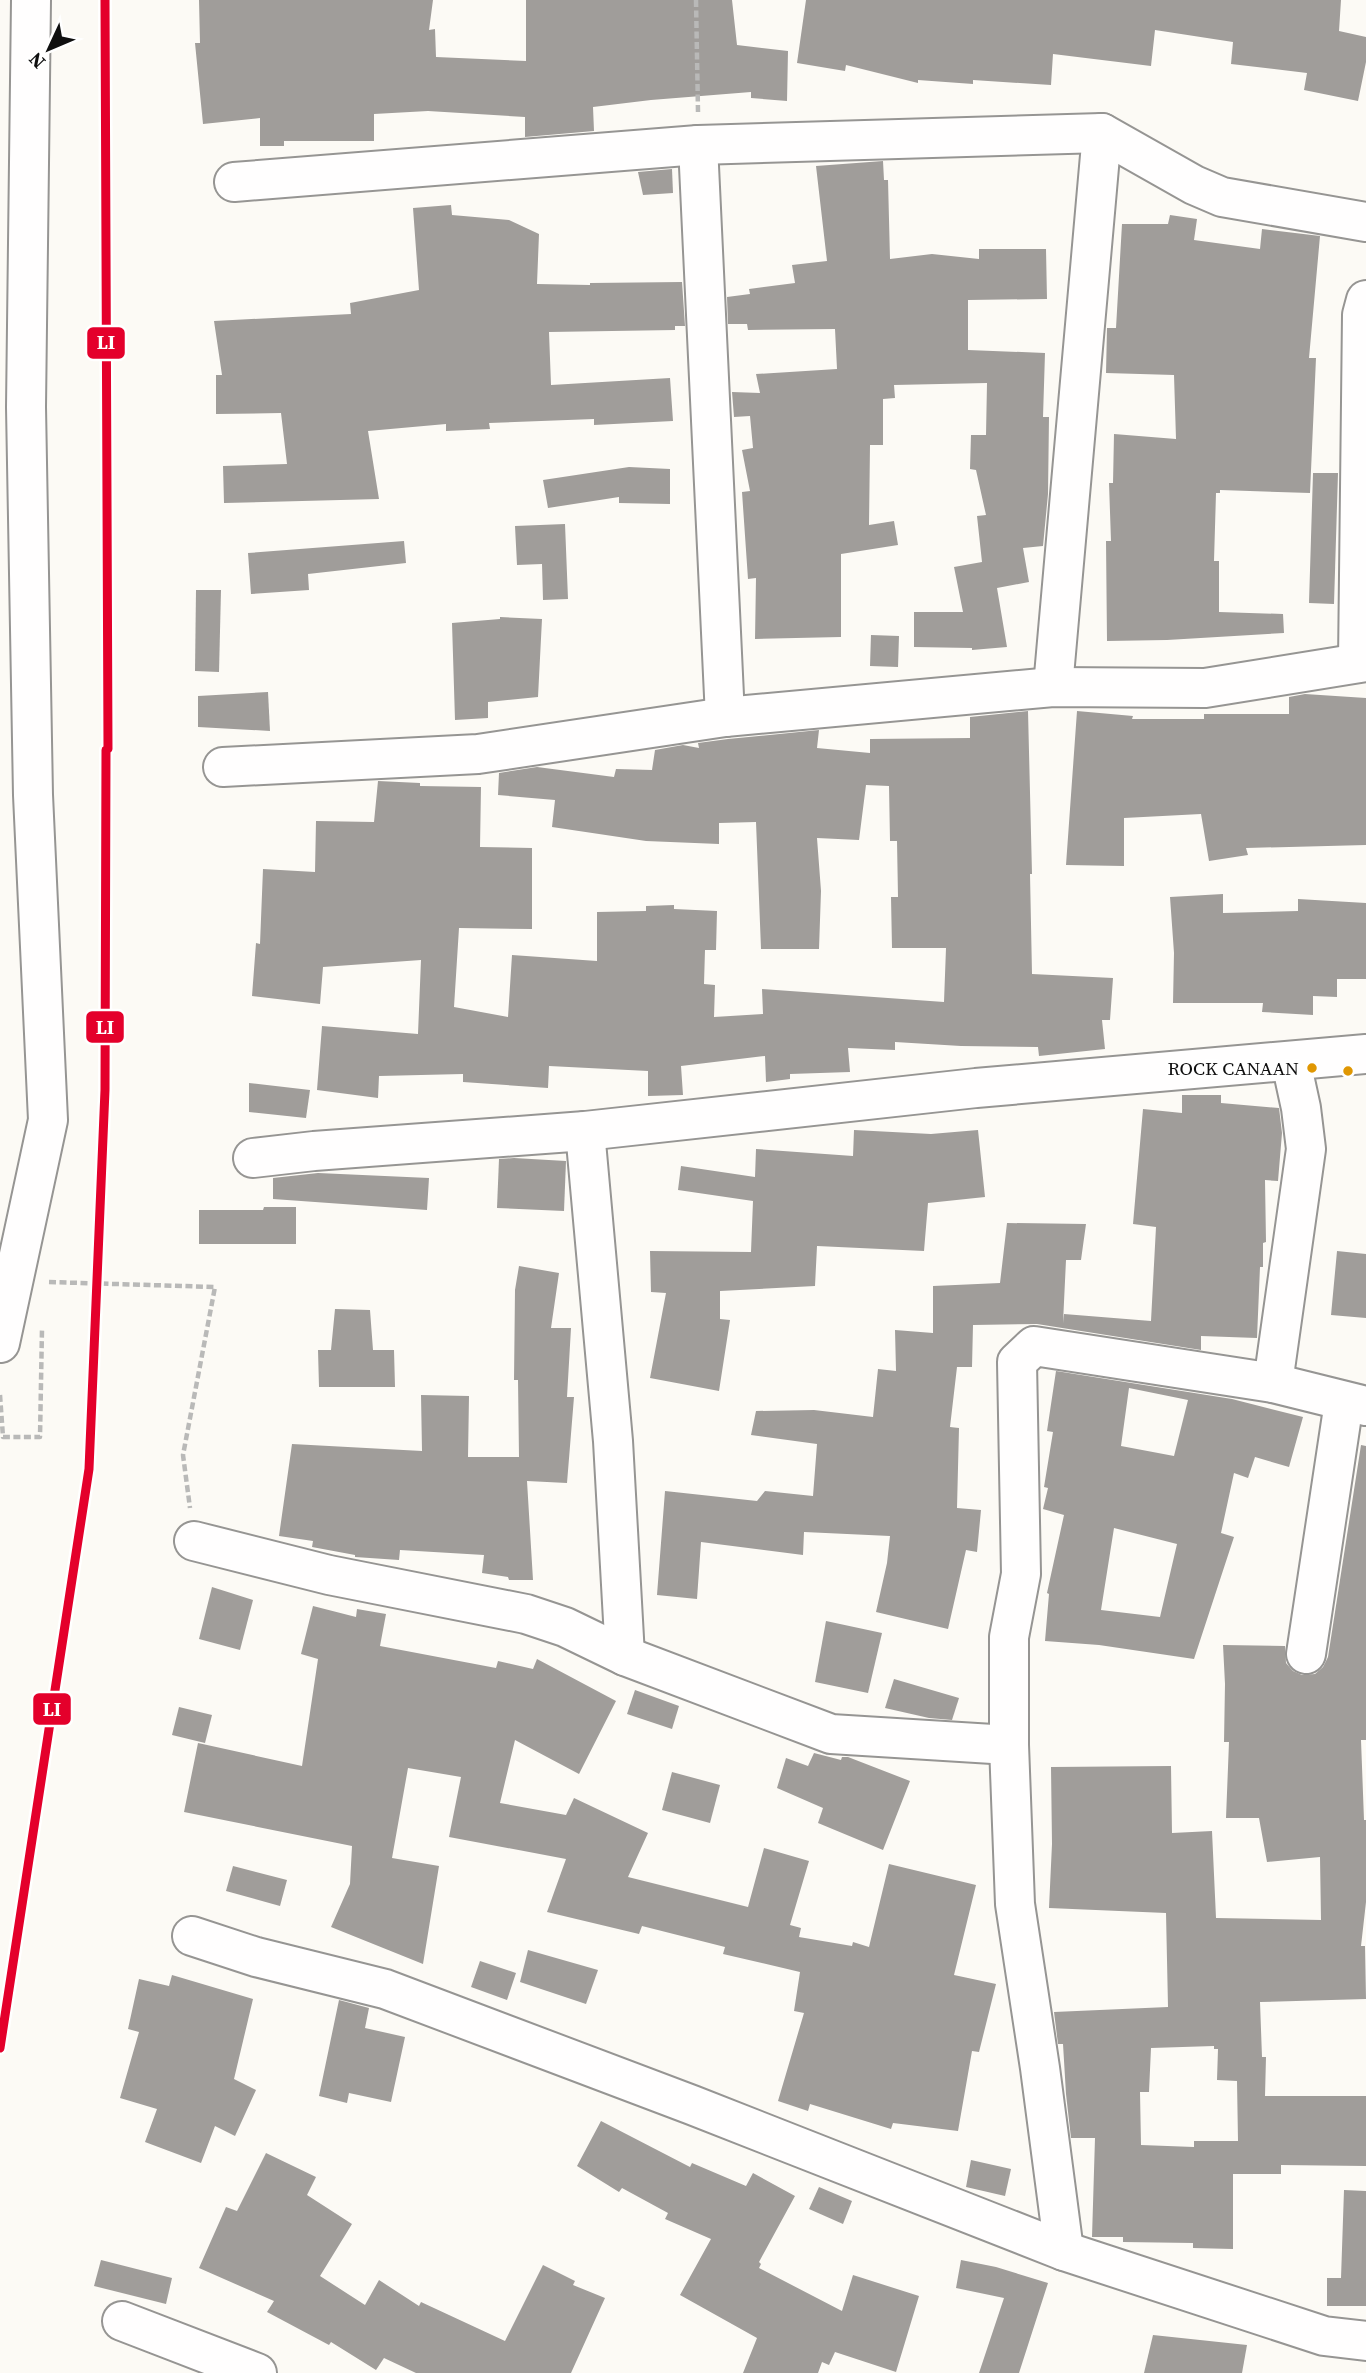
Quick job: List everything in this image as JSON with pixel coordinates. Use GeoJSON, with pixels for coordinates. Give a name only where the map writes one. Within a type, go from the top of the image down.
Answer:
{"type":"FeatureCollection","features":[{"type":"Feature","properties":{"kind":"street"},"geometry":{"type":"LineString","coordinates":[[0,1343],[48,1120],[33,795],[26,407],[31,0]]}},
{"type":"Feature","properties":{"kind":"street"},"geometry":{"type":"LineString","coordinates":[[1053,687],[1102,133]]}},
{"type":"Feature","properties":{"kind":"street"},"geometry":{"type":"LineString","coordinates":[[234,182],[698,145],[1102,133],[1194,185],[1222,197],[1366,222]]}},
{"type":"Feature","properties":{"kind":"street"},"geometry":{"type":"LineString","coordinates":[[698,145],[725,718]]}},
{"type":"Feature","properties":{"kind":"street"},"geometry":{"type":"LineString","coordinates":[[223,767],[478,754],[725,718],[1053,687],[1205,688],[1362,662],[1362,315],[1366,300]]}},
{"type":"Feature","properties":{"kind":"street"},"geometry":{"type":"LineString","coordinates":[[253,1158],[584,1131],[976,1088],[1366,1054]]}},
{"type":"Feature","properties":{"kind":"street"},"geometry":{"type":"LineString","coordinates":[[1272,1383],[1306,1149],[1291,1062]]}},
{"type":"Feature","properties":{"kind":"street"},"geometry":{"type":"LineString","coordinates":[[584,1131],[613,1441],[625,1656]]}},
{"type":"Feature","properties":{"kind":"street"},"geometry":{"type":"LineString","coordinates":[[1064,2251],[1015,1904],[1009,1745],[1009,1637],[1021,1574],[1017,1362],[1034,1346],[1272,1383],[1355,1404],[1306,1654]]}},
{"type":"Feature","properties":{"kind":"street"},"geometry":{"type":"LineString","coordinates":[[194,1541],[329,1575],[526,1614],[565,1627],[625,1656],[831,1734],[1009,1745]]}},
{"type":"Feature","properties":{"kind":"street"},"geometry":{"type":"LineString","coordinates":[[192,1936],[256,1957],[385,1989],[692,2105],[1064,2251],[1324,2336],[1366,2341]]}},
{"type":"Feature","properties":{"kind":"street"},"geometry":{"type":"LineString","coordinates":[[122,2321],[257,2373]]}},
{"type":"Feature","properties":{"kind":"path"},"geometry":{"type":"LineString","coordinates":[[696,0],[698,145]]}},
{"type":"Feature","properties":{"kind":"path"},"geometry":{"type":"LineString","coordinates":[[42,1282],[215,1287],[184,1455],[194,1541]]}},
{"type":"Feature","properties":{"kind":"path"},"geometry":{"type":"LineString","coordinates":[[0,1395],[2,1437],[40,1437],[42,1320]]}},
{"type":"Feature","properties":{"kind":"building"},"geometry":{"type":"Polygon","coordinates":[[[199,0],[433,0],[429,30],[435,29],[436,57],[526,61],[526,0],[732,0],[737,45],[788,51],[787,101],[751,98],[751,92],[593,107],[594,131],[525,137],[525,117],[428,111],[374,114],[374,141],[284,141],[284,146],[260,146],[260,118],[203,124],[195,43],[200,43],[199,0]]]}},
{"type":"Feature","properties":{"kind":"building"},"geometry":{"type":"Polygon","coordinates":[[[806,0],[1341,0],[1339,31],[1366,37],[1366,62],[1358,101],[1304,90],[1307,73],[1231,64],[1233,42],[1155,30],[1151,66],[1053,54],[1051,85],[973,80],[973,84],[918,80],[918,83],[846,65],[845,71],[797,63],[806,0]]]}},
{"type":"Feature","properties":{"kind":"building"},"geometry":{"type":"Polygon","coordinates":[[[883,161],[884,180],[888,180],[890,259],[932,254],[979,259],[979,249],[1046,249],[1047,299],[968,300],[968,350],[1045,353],[1043,417],[1049,417],[1048,494],[1043,546],[1023,548],[1029,582],[997,588],[1007,647],[972,650],[914,647],[914,612],[963,612],[954,567],[982,562],[977,516],[986,515],[976,470],[970,469],[971,435],[986,435],[987,383],[894,385],[895,398],[883,399],[883,445],[870,445],[869,525],[894,521],[898,545],[841,554],[841,637],[755,639],[756,578],[748,579],[742,492],[750,491],[742,450],[753,448],[750,416],[734,417],[732,392],[760,393],[756,374],[837,369],[835,329],[748,330],[747,324],[728,324],[727,297],[750,294],[749,289],[795,283],[792,265],[827,261],[816,166],[883,161]]]}},
{"type":"Feature","properties":{"kind":"building"},"geometry":{"type":"Polygon","coordinates":[[[672,169],[673,193],[643,195],[638,172],[672,169]]]}},
{"type":"Feature","properties":{"kind":"building"},"geometry":{"type":"Polygon","coordinates":[[[451,205],[452,215],[509,220],[539,234],[537,284],[682,282],[685,326],[675,326],[675,330],[549,332],[551,385],[670,378],[673,421],[594,425],[594,419],[489,423],[490,429],[446,431],[446,424],[368,431],[379,499],[224,503],[223,466],[287,464],[281,413],[216,414],[216,375],[222,375],[214,321],[351,314],[350,303],[419,290],[413,208],[451,205]]]}},
{"type":"Feature","properties":{"kind":"building"},"geometry":{"type":"Polygon","coordinates":[[[1170,215],[1197,219],[1194,240],[1260,249],[1262,229],[1320,236],[1309,358],[1316,358],[1310,493],[1220,490],[1220,493],[1216,493],[1214,561],[1219,561],[1219,612],[1283,614],[1284,633],[1107,641],[1106,541],[1111,541],[1109,483],[1113,483],[1114,434],[1176,439],[1174,375],[1106,373],[1107,328],[1116,328],[1122,224],[1168,224],[1170,215]]]}},
{"type":"Feature","properties":{"kind":"building"},"geometry":{"type":"Polygon","coordinates":[[[629,467],[670,469],[670,504],[619,503],[619,497],[548,508],[543,480],[629,467]]]}},
{"type":"Feature","properties":{"kind":"building"},"geometry":{"type":"Polygon","coordinates":[[[1313,473],[1338,473],[1334,604],[1309,603],[1313,473]]]}},
{"type":"Feature","properties":{"kind":"building"},"geometry":{"type":"Polygon","coordinates":[[[565,524],[568,599],[543,600],[542,564],[517,565],[515,526],[565,524]]]}},
{"type":"Feature","properties":{"kind":"building"},"geometry":{"type":"Polygon","coordinates":[[[404,541],[406,563],[308,574],[309,590],[251,594],[248,553],[404,541]]]}},
{"type":"Feature","properties":{"kind":"building"},"geometry":{"type":"Polygon","coordinates":[[[196,590],[221,590],[219,672],[195,671],[196,590]]]}},
{"type":"Feature","properties":{"kind":"building"},"geometry":{"type":"Polygon","coordinates":[[[500,617],[542,619],[538,697],[488,702],[488,718],[455,720],[452,623],[500,617]]]}},
{"type":"Feature","properties":{"kind":"building"},"geometry":{"type":"Polygon","coordinates":[[[871,635],[899,636],[898,667],[870,666],[871,635]]]}},
{"type":"Feature","properties":{"kind":"building"},"geometry":{"type":"Polygon","coordinates":[[[268,692],[270,731],[198,727],[198,696],[268,692]]]}},
{"type":"Feature","properties":{"kind":"building"},"geometry":{"type":"Polygon","coordinates":[[[1305,694],[1366,698],[1366,845],[1246,848],[1248,855],[1209,861],[1201,814],[1124,818],[1124,866],[1066,865],[1077,711],[1133,716],[1132,719],[1204,719],[1204,714],[1289,714],[1289,697],[1305,694]]]}},
{"type":"Feature","properties":{"kind":"building"},"geometry":{"type":"Polygon","coordinates":[[[1028,711],[1032,974],[1113,978],[1110,1020],[1102,1020],[1105,1049],[1039,1056],[1038,1047],[895,1042],[895,1050],[848,1048],[850,1072],[790,1074],[790,1079],[766,1082],[765,1056],[681,1066],[683,1095],[648,1096],[648,1071],[549,1066],[548,1088],[463,1082],[463,1074],[379,1076],[378,1098],[317,1090],[322,1026],[418,1034],[421,960],[323,967],[320,1004],[252,996],[256,943],[260,944],[263,869],[315,872],[316,821],[374,822],[378,781],[420,783],[420,786],[481,787],[480,847],[532,848],[532,929],[459,928],[454,1007],[508,1017],[512,955],[597,961],[597,912],[646,911],[646,906],[674,905],[674,909],[717,911],[716,950],[705,950],[704,984],[715,985],[714,1017],[763,1014],[762,989],[944,1002],[946,948],[892,948],[891,897],[898,897],[897,841],[890,841],[889,786],[866,785],[859,840],[817,838],[821,891],[819,949],[761,949],[756,822],[719,823],[719,844],[646,841],[552,827],[555,800],[498,795],[499,773],[537,767],[614,777],[616,769],[652,770],[655,750],[683,745],[699,748],[698,743],[819,730],[817,748],[870,753],[870,739],[970,738],[970,717],[1028,711]]]}},
{"type":"Feature","properties":{"kind":"building"},"geometry":{"type":"Polygon","coordinates":[[[1223,894],[1223,913],[1298,911],[1298,899],[1366,903],[1366,979],[1337,979],[1337,997],[1313,996],[1313,1015],[1262,1012],[1263,1003],[1173,1003],[1174,953],[1170,897],[1223,894]]]}},
{"type":"Feature","properties":{"kind":"building"},"geometry":{"type":"Polygon","coordinates":[[[249,1083],[310,1090],[306,1118],[249,1112],[249,1083]]]}},
{"type":"Feature","properties":{"kind":"building"},"geometry":{"type":"Polygon","coordinates":[[[1182,1095],[1221,1095],[1221,1103],[1279,1108],[1282,1133],[1278,1181],[1265,1180],[1266,1242],[1263,1243],[1263,1267],[1260,1267],[1257,1338],[1201,1336],[1201,1350],[1037,1324],[973,1325],[972,1367],[957,1367],[950,1427],[959,1428],[957,1508],[981,1510],[977,1552],[966,1550],[948,1629],[876,1612],[890,1536],[804,1532],[803,1555],[701,1542],[697,1599],[657,1595],[665,1491],[757,1501],[765,1491],[813,1496],[817,1444],[751,1435],[756,1411],[814,1410],[873,1417],[878,1369],[896,1371],[895,1330],[933,1333],[933,1286],[1000,1283],[1007,1223],[1086,1224],[1081,1260],[1066,1260],[1063,1323],[1064,1314],[1151,1321],[1156,1227],[1133,1224],[1143,1109],[1182,1113],[1182,1095]]]}},
{"type":"Feature","properties":{"kind":"building"},"geometry":{"type":"Polygon","coordinates":[[[854,1130],[931,1134],[978,1130],[985,1197],[928,1203],[924,1251],[817,1246],[815,1286],[720,1291],[720,1319],[730,1320],[719,1391],[650,1378],[666,1293],[651,1292],[650,1251],[751,1252],[753,1201],[678,1190],[681,1166],[755,1177],[756,1149],[853,1156],[854,1130]]]}},
{"type":"Feature","properties":{"kind":"building"},"geometry":{"type":"Polygon","coordinates":[[[499,1159],[566,1161],[564,1211],[497,1208],[499,1159]]]}},
{"type":"Feature","properties":{"kind":"building"},"geometry":{"type":"Polygon","coordinates":[[[318,1173],[429,1178],[427,1210],[273,1199],[273,1178],[318,1173]]]}},
{"type":"Feature","properties":{"kind":"building"},"geometry":{"type":"Polygon","coordinates":[[[264,1207],[296,1207],[296,1244],[199,1244],[199,1210],[263,1210],[264,1207]]]}},
{"type":"Feature","properties":{"kind":"building"},"geometry":{"type":"Polygon","coordinates":[[[1337,1251],[1366,1254],[1366,1318],[1331,1315],[1337,1251]]]}},
{"type":"Feature","properties":{"kind":"building"},"geometry":{"type":"Polygon","coordinates":[[[519,1266],[559,1273],[551,1328],[571,1328],[567,1397],[574,1397],[567,1483],[527,1481],[533,1580],[509,1580],[508,1577],[482,1573],[484,1555],[400,1550],[399,1560],[355,1557],[312,1547],[313,1541],[279,1536],[292,1444],[422,1451],[421,1395],[469,1396],[468,1457],[519,1457],[518,1380],[514,1380],[515,1290],[519,1266]]]}},
{"type":"Feature","properties":{"kind":"building"},"geometry":{"type":"Polygon","coordinates":[[[335,1309],[370,1310],[373,1350],[394,1350],[395,1387],[319,1387],[318,1350],[331,1350],[335,1309]]]}},
{"type":"Feature","properties":{"kind":"building"},"geometry":{"type":"Polygon","coordinates":[[[1056,1371],[1232,1399],[1303,1417],[1289,1467],[1255,1457],[1248,1478],[1234,1473],[1221,1533],[1234,1537],[1194,1659],[1099,1645],[1045,1641],[1047,1593],[1064,1515],[1043,1509],[1048,1488],[1044,1487],[1053,1432],[1047,1431],[1056,1371]],[[1129,1388],[1121,1446],[1174,1456],[1188,1400],[1129,1388]],[[1114,1528],[1101,1610],[1160,1617],[1177,1544],[1114,1528]]]}},
{"type":"Feature","properties":{"kind":"building"},"geometry":{"type":"Polygon","coordinates":[[[1361,1445],[1366,1446],[1366,1740],[1361,1740],[1366,1820],[1366,1902],[1361,1946],[1365,1946],[1366,1999],[1260,2002],[1262,2057],[1266,2057],[1265,2096],[1366,2096],[1366,2166],[1281,2165],[1281,2174],[1233,2174],[1233,2249],[1193,2248],[1193,2243],[1123,2242],[1123,2237],[1092,2237],[1095,2138],[1071,2138],[1063,2044],[1058,2044],[1054,2012],[1168,2007],[1166,1913],[1049,1908],[1051,1767],[1171,1766],[1172,1833],[1212,1831],[1216,1918],[1321,1920],[1320,1857],[1267,1862],[1259,1818],[1226,1818],[1229,1742],[1224,1742],[1223,1645],[1285,1646],[1286,1663],[1293,1671],[1302,1675],[1315,1674],[1323,1667],[1328,1657],[1361,1445]],[[1214,2046],[1151,2048],[1149,2092],[1140,2092],[1141,2145],[1194,2147],[1194,2141],[1238,2141],[1237,2081],[1217,2080],[1218,2049],[1214,2049],[1214,2046]]]}},
{"type":"Feature","properties":{"kind":"building"},"geometry":{"type":"Polygon","coordinates":[[[212,1587],[253,1600],[240,1650],[199,1639],[212,1587]]]}},
{"type":"Feature","properties":{"kind":"building"},"geometry":{"type":"Polygon","coordinates":[[[313,1606],[356,1617],[357,1609],[386,1614],[380,1646],[496,1668],[498,1661],[533,1669],[537,1659],[616,1701],[579,1774],[515,1740],[500,1803],[566,1815],[574,1798],[648,1833],[628,1877],[748,1907],[764,1848],[809,1861],[790,1925],[801,1928],[799,1937],[852,1946],[853,1942],[869,1947],[889,1864],[976,1885],[954,1975],[996,1984],[979,2052],[972,2051],[958,2131],[893,2123],[891,2129],[810,2104],[808,2111],[778,2101],[804,2013],[794,2011],[800,1972],[723,1954],[725,1947],[642,1926],[639,1934],[547,1912],[566,1859],[449,1837],[461,1777],[408,1768],[392,1858],[439,1866],[423,1964],[331,1927],[350,1884],[352,1846],[184,1812],[198,1743],[302,1766],[318,1659],[301,1654],[313,1606]]]}},
{"type":"Feature","properties":{"kind":"building"},"geometry":{"type":"Polygon","coordinates":[[[826,1621],[882,1633],[868,1693],[815,1682],[826,1621]]]}},
{"type":"Feature","properties":{"kind":"building"},"geometry":{"type":"Polygon","coordinates":[[[894,1679],[959,1698],[952,1720],[885,1708],[894,1679]]]}},
{"type":"Feature","properties":{"kind":"building"},"geometry":{"type":"Polygon","coordinates":[[[635,1690],[679,1706],[672,1729],[627,1714],[635,1690]]]}},
{"type":"Feature","properties":{"kind":"building"},"geometry":{"type":"Polygon","coordinates":[[[179,1707],[212,1715],[205,1743],[172,1735],[179,1707]]]}},
{"type":"Feature","properties":{"kind":"building"},"geometry":{"type":"Polygon","coordinates":[[[814,1753],[841,1760],[842,1757],[848,1757],[910,1781],[883,1850],[818,1823],[823,1808],[777,1788],[786,1758],[808,1766],[814,1753]]]}},
{"type":"Feature","properties":{"kind":"building"},"geometry":{"type":"Polygon","coordinates":[[[672,1772],[720,1785],[710,1823],[662,1810],[672,1772]]]}},
{"type":"Feature","properties":{"kind":"building"},"geometry":{"type":"Polygon","coordinates":[[[233,1866],[287,1880],[280,1906],[226,1891],[233,1866]]]}},
{"type":"Feature","properties":{"kind":"building"},"geometry":{"type":"Polygon","coordinates":[[[528,1950],[598,1970],[586,2004],[520,1982],[528,1950]]]}},
{"type":"Feature","properties":{"kind":"building"},"geometry":{"type":"Polygon","coordinates":[[[480,1961],[516,1973],[507,2000],[471,1987],[480,1961]]]}},
{"type":"Feature","properties":{"kind":"building"},"geometry":{"type":"Polygon","coordinates":[[[172,1975],[253,1999],[234,2079],[256,2090],[235,2136],[215,2126],[201,2163],[145,2142],[157,2109],[120,2098],[139,2032],[128,2029],[139,1979],[169,1986],[172,1975]]]}},
{"type":"Feature","properties":{"kind":"building"},"geometry":{"type":"Polygon","coordinates":[[[339,2000],[369,2008],[365,2028],[405,2037],[391,2102],[349,2093],[347,2103],[319,2096],[339,2000]]]}},
{"type":"Feature","properties":{"kind":"building"},"geometry":{"type":"Polygon","coordinates":[[[601,2121],[690,2167],[692,2163],[746,2186],[753,2173],[795,2196],[759,2262],[759,2268],[842,2311],[853,2275],[919,2296],[896,2372],[835,2352],[829,2365],[822,2362],[818,2373],[743,2373],[757,2338],[680,2295],[711,2239],[665,2219],[668,2213],[622,2188],[619,2192],[577,2166],[601,2121]]]}},
{"type":"Feature","properties":{"kind":"building"},"geometry":{"type":"Polygon","coordinates":[[[266,2153],[316,2177],[307,2195],[352,2224],[320,2276],[365,2305],[379,2280],[419,2306],[421,2302],[505,2341],[543,2265],[575,2281],[573,2285],[605,2298],[571,2373],[416,2373],[384,2358],[376,2370],[331,2342],[329,2345],[267,2312],[274,2301],[199,2268],[226,2207],[237,2211],[266,2153]]]}},
{"type":"Feature","properties":{"kind":"building"},"geometry":{"type":"Polygon","coordinates":[[[971,2160],[1011,2169],[1005,2196],[966,2187],[971,2160]]]}},
{"type":"Feature","properties":{"kind":"building"},"geometry":{"type":"Polygon","coordinates":[[[819,2187],[852,2201],[843,2224],[809,2209],[819,2187]]]}},
{"type":"Feature","properties":{"kind":"building"},"geometry":{"type":"Polygon","coordinates":[[[1344,2190],[1366,2191],[1366,2306],[1327,2306],[1327,2278],[1341,2278],[1344,2190]]]}},
{"type":"Feature","properties":{"kind":"building"},"geometry":{"type":"Polygon","coordinates":[[[101,2260],[172,2278],[166,2304],[94,2286],[101,2260]]]}},
{"type":"Feature","properties":{"kind":"building"},"geometry":{"type":"Polygon","coordinates":[[[961,2260],[996,2267],[1048,2283],[1019,2373],[979,2373],[1004,2298],[956,2288],[961,2260]]]}},
{"type":"Feature","properties":{"kind":"building"},"geometry":{"type":"Polygon","coordinates":[[[1153,2335],[1247,2345],[1242,2373],[1144,2373],[1153,2335]]]}},
{"type":"Feature","properties":{"kind":"transit line","name":"LI"},"geometry":{"type":"LineString","coordinates":[[0,2048],[89,1469],[105,1090],[108,749],[105,0]]}},
{"type":"Feature","properties":{"kind":"place","name":"ROCK CANAAN"},"geometry":{"type":"Point","coordinates":[1312,1068]}}]}
